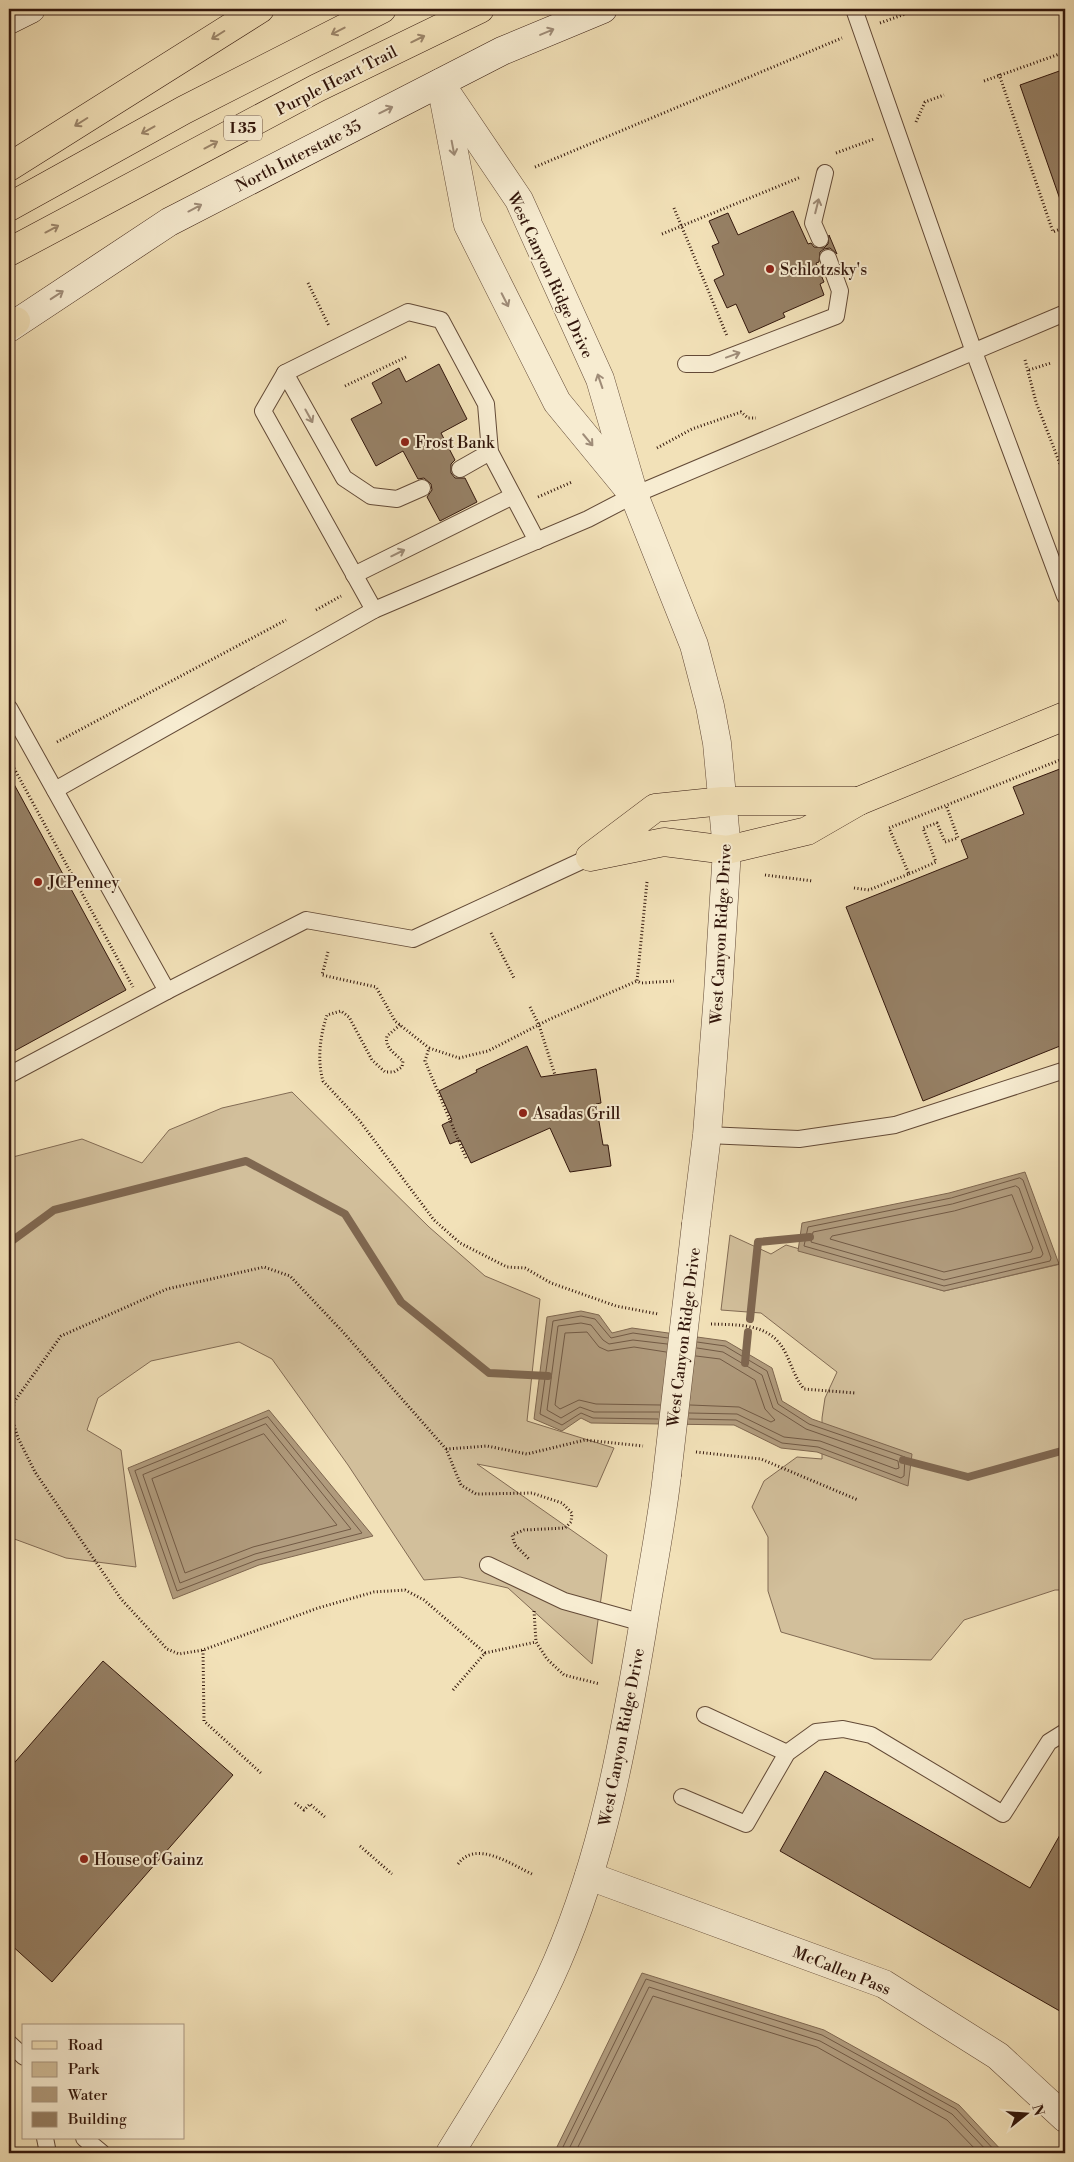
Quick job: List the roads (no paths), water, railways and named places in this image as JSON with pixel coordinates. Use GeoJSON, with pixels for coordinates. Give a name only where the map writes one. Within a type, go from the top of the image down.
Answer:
{"type":"FeatureCollection","features":[{"type":"Feature","properties":{"kind":"main road"},"geometry":{"type":"LineString","coordinates":[[9,167],[260,9]]}},
{"type":"Feature","properties":{"kind":"main road","name":"I 35"},"geometry":{"type":"LineString","coordinates":[[9,207],[184,110],[382,9]]}},
{"type":"Feature","properties":{"kind":"main road","name":"Purple Heart Trail"},"geometry":{"type":"LineString","coordinates":[[9,252],[317,88],[480,9]]}},
{"type":"Feature","properties":{"kind":"main road"},"geometry":{"type":"LineString","coordinates":[[590,857],[664,842],[727,850],[807,831],[859,801],[1065,716]]}},
{"type":"Feature","properties":{"kind":"main road"},"geometry":{"type":"LineString","coordinates":[[590,857],[655,808],[723,801],[859,801]]}},
{"type":"Feature","properties":{"kind":"street"},"geometry":{"type":"LineString","coordinates":[[9,20],[31,9]]}},
{"type":"Feature","properties":{"kind":"street","name":"North Interstate 35"},"geometry":{"type":"LineString","coordinates":[[11,325],[169,222],[330,137],[502,51],[603,9]]}},
{"type":"Feature","properties":{"kind":"street","name":"West Canyon Ridge Drive"},"geometry":{"type":"LineString","coordinates":[[440,83],[468,225],[557,402],[634,495]]}},
{"type":"Feature","properties":{"kind":"street","name":"West Canyon Ridge Drive"},"geometry":{"type":"LineString","coordinates":[[440,83],[519,200],[600,379],[634,495],[694,645],[710,706],[723,801],[727,850],[707,1135],[667,1476],[626,1726],[607,1816],[589,1876],[557,1962],[509,2058],[450,2153]]}},
{"type":"Feature","properties":{"kind":"street","name":"McCallen Pass"},"geometry":{"type":"LineString","coordinates":[[589,1876],[884,1984],[998,2056],[1065,2118]]}},
{"type":"Feature","properties":{"kind":"lane"},"geometry":{"type":"LineString","coordinates":[[854,9],[974,352],[1065,596]]}},
{"type":"Feature","properties":{"kind":"lane"},"geometry":{"type":"LineString","coordinates":[[817,173],[813,223],[820,239]]}},
{"type":"Feature","properties":{"kind":"lane"},"geometry":{"type":"LineString","coordinates":[[686,364],[711,364],[836,316],[840,291],[828,258]]}},
{"type":"Feature","properties":{"kind":"lane"},"geometry":{"type":"LineString","coordinates":[[374,610],[263,410],[285,373],[408,312],[441,320],[486,404],[490,452],[537,541]]}},
{"type":"Feature","properties":{"kind":"lane"},"geometry":{"type":"LineString","coordinates":[[55,790],[374,610],[588,519],[634,495],[1065,313]]}},
{"type":"Feature","properties":{"kind":"lane"},"geometry":{"type":"LineString","coordinates":[[285,373],[344,478],[371,496],[397,499],[422,488]]}},
{"type":"Feature","properties":{"kind":"lane"},"geometry":{"type":"LineString","coordinates":[[460,468],[490,452]]}},
{"type":"Feature","properties":{"kind":"lane"},"geometry":{"type":"LineString","coordinates":[[354,575],[513,496]]}},
{"type":"Feature","properties":{"kind":"lane"},"geometry":{"type":"LineString","coordinates":[[9,708],[167,991]]}},
{"type":"Feature","properties":{"kind":"lane"},"geometry":{"type":"LineString","coordinates":[[9,1075],[306,920],[413,939],[590,857]]}},
{"type":"Feature","properties":{"kind":"lane"},"geometry":{"type":"LineString","coordinates":[[707,1135],[799,1139],[895,1125],[1065,1070]]}},
{"type":"Feature","properties":{"kind":"lane"},"geometry":{"type":"LineString","coordinates":[[488,1565],[564,1601],[643,1623]]}},
{"type":"Feature","properties":{"kind":"lane"},"geometry":{"type":"LineString","coordinates":[[705,1715],[787,1753]]}},
{"type":"Feature","properties":{"kind":"lane"},"geometry":{"type":"LineString","coordinates":[[682,1798],[746,1824],[787,1753],[816,1732],[844,1729],[872,1735],[1003,1814],[1049,1742],[1065,1732]]}},
{"type":"Feature","properties":{"kind":"lane"},"geometry":{"type":"LineString","coordinates":[[9,2044],[22,2055]]}},
{"type":"Feature","properties":{"kind":"lane"},"geometry":{"type":"LineString","coordinates":[[45,2140],[48,2153]]}},
{"type":"Feature","properties":{"kind":"lane"},"geometry":{"type":"LineString","coordinates":[[86,2140],[102,2153]]}},
{"type":"Feature","properties":{"kind":"water"},"geometry":{"type":"Polygon","coordinates":[[[1025,1172],[1059,1264],[944,1291],[798,1251],[802,1223],[949,1193],[1025,1172]]]}},
{"type":"Feature","properties":{"kind":"water"},"geometry":{"type":"Polygon","coordinates":[[[581,1311],[599,1315],[612,1333],[632,1328],[726,1341],[772,1368],[782,1401],[812,1419],[912,1454],[908,1486],[817,1452],[781,1448],[734,1425],[591,1423],[581,1418],[562,1431],[534,1419],[547,1317],[581,1311]]]}},
{"type":"Feature","properties":{"kind":"water"},"geometry":{"type":"Polygon","coordinates":[[[269,1410],[373,1536],[259,1565],[173,1599],[128,1468],[269,1410]]]}},
{"type":"Feature","properties":{"kind":"water"},"geometry":{"type":"Polygon","coordinates":[[[642,1973],[824,2030],[959,2105],[1004,2153],[554,2153],[642,1973]]]}},
{"type":"Feature","properties":{"kind":"waterway"},"geometry":{"type":"LineString","coordinates":[[9,1243],[54,1210],[246,1161],[345,1214],[401,1302],[489,1373],[548,1376]]}},
{"type":"Feature","properties":{"kind":"waterway"},"geometry":{"type":"LineString","coordinates":[[750,1319],[758,1242],[810,1237]]}},
{"type":"Feature","properties":{"kind":"waterway"},"geometry":{"type":"LineString","coordinates":[[745,1363],[748,1332]]}},
{"type":"Feature","properties":{"kind":"waterway"},"geometry":{"type":"LineString","coordinates":[[903,1460],[968,1477],[1065,1450]]}},
{"type":"Feature","properties":{"kind":"place","name":"Schlotzsky's"},"geometry":{"type":"Point","coordinates":[770,269]}},
{"type":"Feature","properties":{"kind":"place","name":"Frost Bank"},"geometry":{"type":"Point","coordinates":[405,442]}},
{"type":"Feature","properties":{"kind":"place","name":"JCPenney"},"geometry":{"type":"Point","coordinates":[38,882]}},
{"type":"Feature","properties":{"kind":"place","name":"Asadas Grill"},"geometry":{"type":"Point","coordinates":[523,1113]}},
{"type":"Feature","properties":{"kind":"place","name":"House of Gainz"},"geometry":{"type":"Point","coordinates":[84,1859]}}]}
